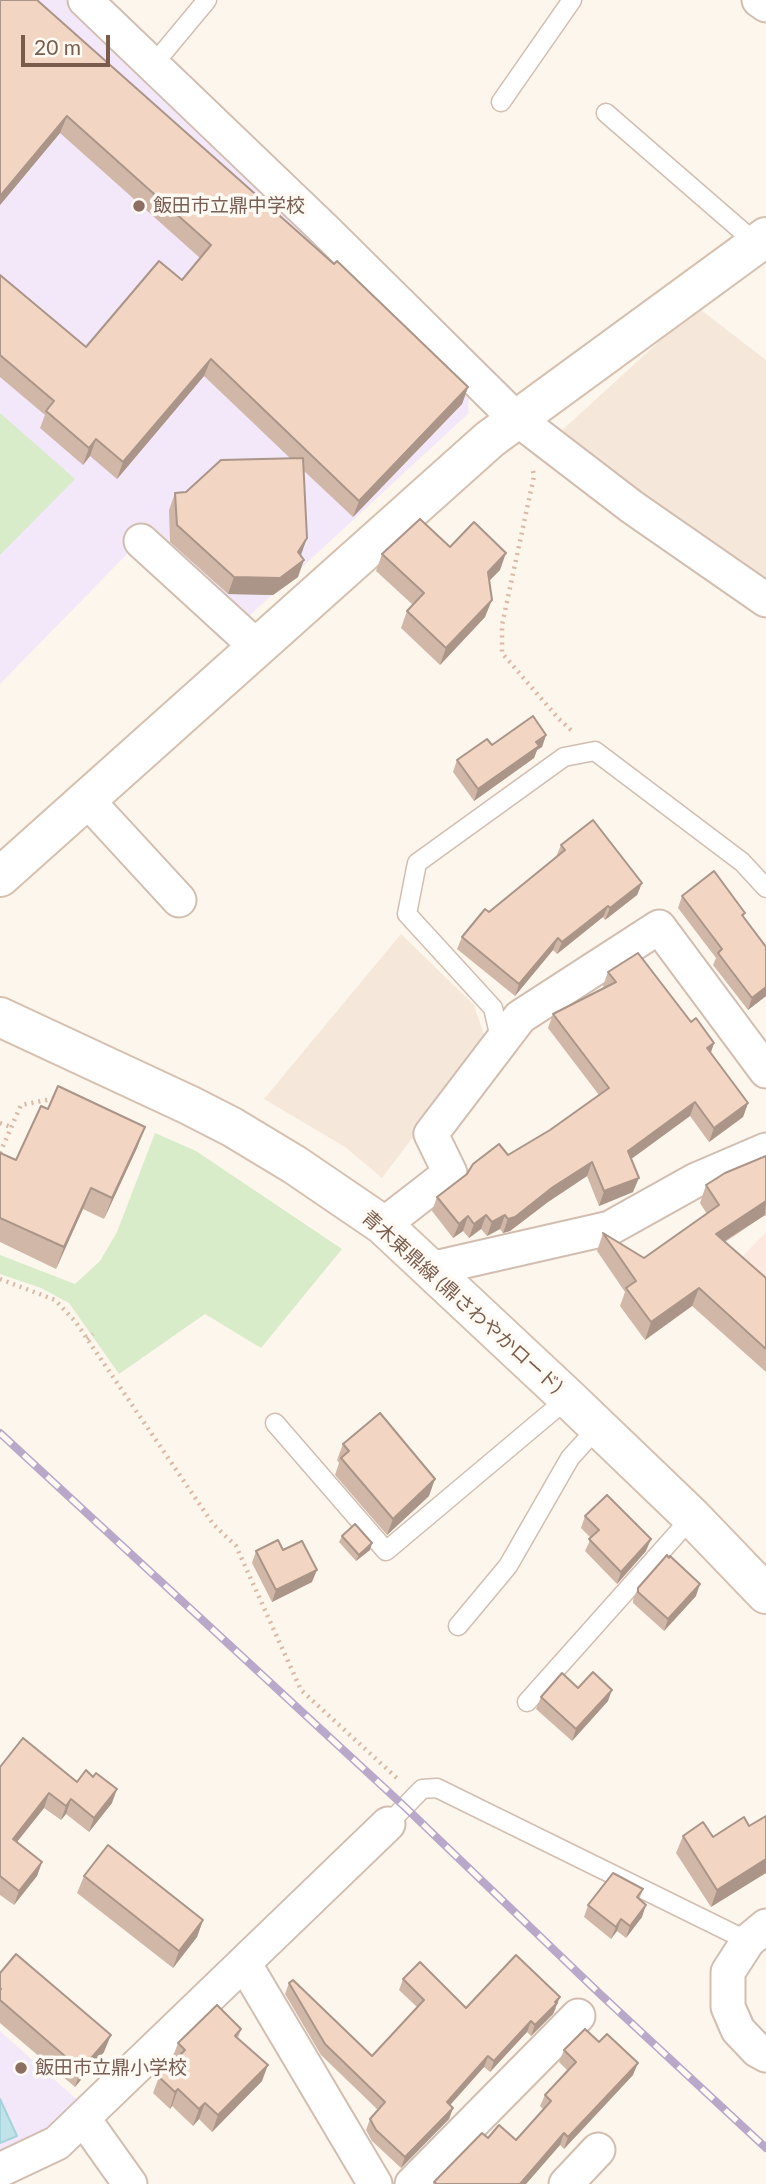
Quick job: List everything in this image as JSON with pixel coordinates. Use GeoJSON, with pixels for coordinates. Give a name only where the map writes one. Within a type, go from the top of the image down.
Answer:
{"type":"FeatureCollection","features":[{"type":"Feature","properties":{"kind":"street"},"geometry":{"type":"LineString","coordinates":[[85,0],[324,229],[516,419],[632,507],[766,600]]}},
{"type":"Feature","properties":{"kind":"street"},"geometry":{"type":"LineString","coordinates":[[759,0],[766,5]]}},
{"type":"Feature","properties":{"kind":"street"},"geometry":{"type":"LineString","coordinates":[[0,877],[490,439],[762,240]]}},
{"type":"Feature","properties":{"kind":"street"},"geometry":{"type":"LineString","coordinates":[[141,541],[258,649]]}},
{"type":"Feature","properties":{"kind":"street"},"geometry":{"type":"LineString","coordinates":[[86,799],[179,900]]}},
{"type":"Feature","properties":{"kind":"street"},"geometry":{"type":"LineString","coordinates":[[383,1225],[450,1173],[431,1134],[520,1017],[659,927],[766,1071]]}},
{"type":"Feature","properties":{"kind":"street","name":"青木東鼎線 (鼎さわやかロード)"},"geometry":{"type":"LineString","coordinates":[[0,1017],[178,1099],[232,1127],[295,1165],[383,1225],[692,1517],[766,1594]]}},
{"type":"Feature","properties":{"kind":"street"},"geometry":{"type":"LineString","coordinates":[[430,1269],[610,1228],[696,1180],[766,1150]]}},
{"type":"Feature","properties":{"kind":"street"},"geometry":{"type":"LineString","coordinates":[[0,2170],[57,2143],[388,1824]]}},
{"type":"Feature","properties":{"kind":"street"},"geometry":{"type":"LineString","coordinates":[[757,1934],[728,1972],[728,2007],[738,2030],[757,2050],[766,2055]]}},
{"type":"Feature","properties":{"kind":"street"},"geometry":{"type":"LineString","coordinates":[[244,1963],[375,2184]]}},
{"type":"Feature","properties":{"kind":"street"},"geometry":{"type":"LineString","coordinates":[[412,2184],[578,2016]]}},
{"type":"Feature","properties":{"kind":"street"},"geometry":{"type":"LineString","coordinates":[[83,2118],[131,2184]]}},
{"type":"Feature","properties":{"kind":"street"},"geometry":{"type":"LineString","coordinates":[[566,2184],[598,2150]]}},
{"type":"Feature","properties":{"kind":"lane"},"geometry":{"type":"LineString","coordinates":[[153,65],[207,0]]}},
{"type":"Feature","properties":{"kind":"lane"},"geometry":{"type":"LineString","coordinates":[[500,102],[572,0]]}},
{"type":"Feature","properties":{"kind":"lane"},"geometry":{"type":"LineString","coordinates":[[606,113],[762,240]]}},
{"type":"Feature","properties":{"kind":"lane"},"geometry":{"type":"LineString","coordinates":[[501,1042],[493,1008],[407,914],[417,863],[564,757],[595,751],[741,862],[766,888]]}},
{"type":"Feature","properties":{"kind":"lane"},"geometry":{"type":"LineString","coordinates":[[275,1423],[386,1551],[568,1398]]}},
{"type":"Feature","properties":{"kind":"lane"},"geometry":{"type":"LineString","coordinates":[[458,1626],[508,1566],[570,1458],[598,1427]]}},
{"type":"Feature","properties":{"kind":"lane"},"geometry":{"type":"LineString","coordinates":[[527,1702],[692,1517]]}},
{"type":"Feature","properties":{"kind":"lane"},"geometry":{"type":"LineString","coordinates":[[388,1824],[422,1789],[437,1788],[757,1934]]}},
{"type":"Feature","properties":{"kind":"path"},"geometry":{"type":"LineString","coordinates":[[516,419],[527,442],[534,476],[502,625],[502,653],[558,718],[595,751]]}},
{"type":"Feature","properties":{"kind":"path"},"geometry":{"type":"LineString","coordinates":[[0,1153],[21,1105],[61,1097]]}},
{"type":"Feature","properties":{"kind":"path"},"geometry":{"type":"LineString","coordinates":[[0,1123],[11,1128]]}},
{"type":"Feature","properties":{"kind":"path"},"geometry":{"type":"LineString","coordinates":[[0,1279],[55,1300],[75,1321],[213,1524],[236,1546],[300,1690],[416,1795]]}},
{"type":"Feature","properties":{"kind":"path"},"geometry":{"type":"LineString","coordinates":[[87,1339],[93,1334]]}},
{"type":"Feature","properties":{"kind":"shaded area","name":"飯田市立鼎中学校"},"geometry":{"type":"Polygon","coordinates":[[[0,0],[68,0],[469,396],[468,414],[222,641],[133,548],[0,684],[0,0]]]}},
{"type":"Feature","properties":{"kind":"shaded area"},"geometry":{"type":"Polygon","coordinates":[[[697,307],[766,360],[766,599],[548,443],[697,307]]]}},
{"type":"Feature","properties":{"kind":"shaded area"},"geometry":{"type":"Polygon","coordinates":[[[401,934],[474,1005],[486,1041],[382,1178],[345,1147],[264,1099],[401,934]]]}},
{"type":"Feature","properties":{"kind":"shaded area"},"geometry":{"type":"Polygon","coordinates":[[[766,1232],[766,1294],[735,1264],[766,1232]]]}},
{"type":"Feature","properties":{"kind":"shaded area","name":"飯田市立鼎小学校"},"geometry":{"type":"Polygon","coordinates":[[[0,2031],[84,2106],[0,2163],[0,2031]]]}},
{"type":"Feature","properties":{"kind":"green space"},"geometry":{"type":"Polygon","coordinates":[[[0,413],[75,479],[0,555],[0,413]]]}},
{"type":"Feature","properties":{"kind":"green space"},"geometry":{"type":"Polygon","coordinates":[[[155,1133],[196,1151],[342,1249],[261,1348],[205,1314],[119,1374],[69,1303],[41,1288],[0,1274],[0,1255],[75,1284],[100,1261],[117,1232],[155,1133]]]}},
{"type":"Feature","properties":{"kind":"water"},"geometry":{"type":"Polygon","coordinates":[[[0,2099],[17,2136],[0,2143],[0,2099]]]}},
{"type":"Feature","properties":{"kind":"building"},"geometry":{"type":"Polygon","coordinates":[[[0,0],[37,0],[334,264],[337,261],[468,387],[359,501],[211,359],[123,462],[96,439],[89,448],[46,411],[54,401],[0,355],[0,275],[86,347],[159,261],[182,280],[211,245],[67,116],[0,196],[0,0]]]}},
{"type":"Feature","properties":{"kind":"building"},"geometry":{"type":"Polygon","coordinates":[[[303,458],[307,538],[298,552],[304,560],[280,578],[234,577],[177,525],[175,493],[186,492],[221,460],[303,458]]]}},
{"type":"Feature","properties":{"kind":"building"},"geometry":{"type":"Polygon","coordinates":[[[420,519],[450,547],[474,522],[506,553],[488,572],[492,600],[446,648],[407,611],[424,593],[382,554],[420,519]]]}},
{"type":"Feature","properties":{"kind":"building"},"geometry":{"type":"Polygon","coordinates":[[[533,716],[546,735],[536,742],[539,746],[478,789],[457,760],[487,739],[492,745],[533,716]]]}},
{"type":"Feature","properties":{"kind":"building"},"geometry":{"type":"Polygon","coordinates":[[[593,820],[642,883],[562,942],[558,938],[519,984],[462,937],[485,909],[489,912],[565,850],[561,845],[593,820]]]}},
{"type":"Feature","properties":{"kind":"building"},"geometry":{"type":"Polygon","coordinates":[[[714,871],[766,947],[766,987],[752,998],[718,953],[722,949],[682,896],[714,871]]]}},
{"type":"Feature","properties":{"kind":"building"},"geometry":{"type":"Polygon","coordinates":[[[638,953],[691,1022],[696,1018],[714,1043],[707,1048],[748,1103],[714,1128],[695,1102],[628,1151],[639,1178],[604,1191],[592,1162],[553,1187],[515,1217],[508,1219],[505,1215],[492,1222],[486,1215],[474,1224],[468,1216],[459,1224],[437,1197],[467,1174],[473,1164],[499,1144],[508,1155],[550,1130],[609,1088],[553,1014],[616,982],[608,972],[638,953]]]}},
{"type":"Feature","properties":{"kind":"building"},"geometry":{"type":"Polygon","coordinates":[[[58,1086],[145,1127],[112,1198],[91,1188],[64,1247],[0,1218],[0,1153],[16,1160],[41,1106],[48,1109],[58,1086]]]}},
{"type":"Feature","properties":{"kind":"building"},"geometry":{"type":"Polygon","coordinates":[[[766,1156],[766,1201],[716,1234],[766,1278],[766,1349],[699,1288],[651,1322],[626,1288],[636,1281],[603,1233],[644,1258],[719,1205],[706,1185],[725,1173],[766,1156]]]}},
{"type":"Feature","properties":{"kind":"building"},"geometry":{"type":"Polygon","coordinates":[[[380,1413],[435,1479],[393,1519],[341,1458],[349,1451],[343,1444],[380,1413]]]}},
{"type":"Feature","properties":{"kind":"building"},"geometry":{"type":"Polygon","coordinates":[[[607,1495],[651,1539],[621,1572],[589,1539],[599,1530],[585,1516],[607,1495]]]}},
{"type":"Feature","properties":{"kind":"building"},"geometry":{"type":"Polygon","coordinates":[[[355,1524],[372,1543],[359,1555],[342,1536],[355,1524]]]}},
{"type":"Feature","properties":{"kind":"building"},"geometry":{"type":"Polygon","coordinates":[[[278,1540],[283,1550],[302,1541],[317,1570],[276,1590],[256,1551],[278,1540]]]}},
{"type":"Feature","properties":{"kind":"building"},"geometry":{"type":"Polygon","coordinates":[[[667,1555],[700,1584],[668,1619],[638,1592],[638,1588],[667,1555]]]}},
{"type":"Feature","properties":{"kind":"building"},"geometry":{"type":"Polygon","coordinates":[[[593,1672],[612,1690],[576,1729],[541,1697],[562,1673],[578,1688],[593,1672]]]}},
{"type":"Feature","properties":{"kind":"building"},"geometry":{"type":"Polygon","coordinates":[[[23,1738],[77,1782],[86,1770],[93,1777],[96,1773],[117,1789],[94,1818],[71,1799],[66,1806],[49,1793],[13,1839],[42,1862],[19,1891],[0,1876],[0,1767],[23,1738]]]}},
{"type":"Feature","properties":{"kind":"building"},"geometry":{"type":"Polygon","coordinates":[[[766,1816],[766,1859],[717,1890],[683,1836],[703,1822],[713,1837],[744,1817],[749,1826],[766,1816]]]}},
{"type":"Feature","properties":{"kind":"building"},"geometry":{"type":"Polygon","coordinates":[[[108,1845],[203,1920],[179,1951],[84,1876],[108,1845]]]}},
{"type":"Feature","properties":{"kind":"building"},"geometry":{"type":"Polygon","coordinates":[[[613,1873],[643,1889],[637,1897],[646,1905],[630,1926],[621,1919],[616,1927],[588,1905],[613,1873]]]}},
{"type":"Feature","properties":{"kind":"building"},"geometry":{"type":"Polygon","coordinates":[[[16,1954],[111,2035],[81,2070],[0,2000],[0,1973],[16,1954]]]}},
{"type":"Feature","properties":{"kind":"building"},"geometry":{"type":"Polygon","coordinates":[[[516,1955],[560,1997],[555,2002],[557,2003],[535,2025],[531,2021],[494,2061],[488,2056],[447,2102],[453,2108],[405,2157],[376,2130],[370,2119],[385,2102],[325,2044],[289,1983],[293,1980],[372,2056],[424,2000],[403,1979],[420,1962],[466,2008],[516,1955]]]}},
{"type":"Feature","properties":{"kind":"building"},"geometry":{"type":"Polygon","coordinates":[[[217,2005],[241,2029],[235,2036],[268,2065],[218,2115],[205,2103],[199,2109],[178,2089],[175,2092],[159,2077],[185,2050],[178,2043],[217,2005]]]}},
{"type":"Feature","properties":{"kind":"building"},"geometry":{"type":"Polygon","coordinates":[[[585,2029],[599,2042],[607,2034],[638,2063],[568,2137],[564,2133],[520,2184],[434,2182],[482,2133],[488,2138],[499,2125],[516,2140],[551,2101],[545,2095],[576,2062],[564,2050],[585,2029]]]}},
{"type":"Feature","properties":{"kind":"railway"},"geometry":{"type":"LineString","coordinates":[[0,1433],[405,1807],[766,2148]]}},
{"type":"Feature","properties":{"kind":"place","name":"飯田市立鼎中学校"},"geometry":{"type":"Point","coordinates":[139,206]}},
{"type":"Feature","properties":{"kind":"place","name":"飯田市立鼎小学校"},"geometry":{"type":"Point","coordinates":[21,2068]}}]}
